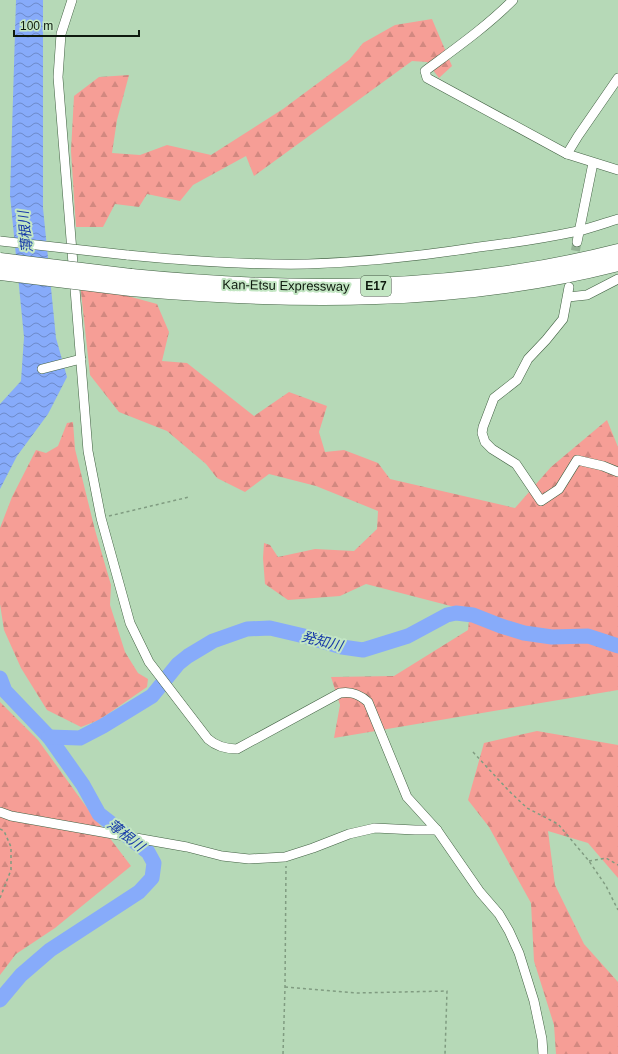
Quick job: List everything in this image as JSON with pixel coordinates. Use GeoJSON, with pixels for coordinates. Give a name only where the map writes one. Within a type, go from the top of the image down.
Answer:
{"type":"FeatureCollection","features":[{"type":"Feature","properties":{"kind":"highway","name":"Kan-Etsu Expressway"},"geometry":{"type":"LineString","coordinates":[[0,273],[131,283],[190,282],[336,287],[389,285],[446,280],[539,268],[618,251]]}},
{"type":"Feature","properties":{"kind":"highway","name":"Kan-Etsu Expressway"},"geometry":{"type":"LineString","coordinates":[[0,260],[131,283],[239,297],[326,299],[386,298],[492,289],[544,281],[618,264]]}},
{"type":"Feature","properties":{"kind":"street"},"geometry":{"type":"LineString","coordinates":[[72,0],[61,34],[58,78],[88,451],[101,518],[130,623],[149,662],[208,739],[231,749],[237,748],[340,693],[347,691],[362,697],[368,702],[407,797],[437,830],[480,892],[499,914],[510,931],[519,952],[534,1001],[541,1034],[543,1054]]}},
{"type":"Feature","properties":{"kind":"street"},"geometry":{"type":"LineString","coordinates":[[514,0],[496,17],[466,41],[425,71],[427,78],[567,154],[618,170]]}},
{"type":"Feature","properties":{"kind":"street"},"geometry":{"type":"LineString","coordinates":[[567,154],[618,78]]}},
{"type":"Feature","properties":{"kind":"street"},"geometry":{"type":"LineString","coordinates":[[577,242],[578,231],[593,163]]}},
{"type":"Feature","properties":{"kind":"street"},"geometry":{"type":"LineString","coordinates":[[0,241],[127,256],[190,261],[308,264],[414,257],[578,231],[618,219]]}},
{"type":"Feature","properties":{"kind":"street"},"geometry":{"type":"LineString","coordinates":[[568,297],[587,294],[618,279]]}},
{"type":"Feature","properties":{"kind":"street"},"geometry":{"type":"LineString","coordinates":[[569,287],[563,319],[556,329],[528,359],[517,380],[494,398],[483,426],[482,433],[485,442],[492,449],[516,464],[541,501],[559,489],[577,460],[603,466],[618,472]]}},
{"type":"Feature","properties":{"kind":"street"},"geometry":{"type":"LineString","coordinates":[[42,369],[81,359]]}},
{"type":"Feature","properties":{"kind":"street"},"geometry":{"type":"LineString","coordinates":[[0,812],[11,816],[187,847],[232,857],[261,859],[284,856],[313,848],[349,834],[375,828],[437,830]]}},
{"type":"Feature","properties":{"kind":"path"},"geometry":{"type":"LineString","coordinates":[[101,518],[190,497]]}},
{"type":"Feature","properties":{"kind":"path"},"geometry":{"type":"LineString","coordinates":[[473,752],[509,792],[528,808],[558,824],[590,860],[606,886],[618,910]]}},
{"type":"Feature","properties":{"kind":"path"},"geometry":{"type":"LineString","coordinates":[[0,829],[4,831],[11,847],[11,870],[0,898]]}},
{"type":"Feature","properties":{"kind":"path"},"geometry":{"type":"LineString","coordinates":[[282,1054],[285,987],[286,870],[284,856]]}},
{"type":"Feature","properties":{"kind":"path"},"geometry":{"type":"LineString","coordinates":[[590,860],[606,858],[618,865]]}},
{"type":"Feature","properties":{"kind":"path"},"geometry":{"type":"LineString","coordinates":[[285,987],[357,993],[447,991],[445,1054]]}},
{"type":"Feature","properties":{"kind":"green space"},"geometry":{"type":"Polygon","coordinates":[[[432,19],[452,66],[439,78],[427,62],[412,61],[254,176],[246,156],[193,185],[180,201],[147,194],[139,207],[115,204],[103,227],[76,227],[71,151],[74,96],[99,77],[129,75],[117,120],[112,153],[140,155],[167,145],[211,155],[283,109],[349,60],[363,43],[395,25],[432,19]]]}},
{"type":"Feature","properties":{"kind":"green space"},"geometry":{"type":"Polygon","coordinates":[[[80,283],[157,304],[169,332],[162,361],[187,363],[254,416],[289,392],[327,406],[319,432],[325,452],[344,450],[378,463],[390,479],[515,508],[551,467],[607,420],[618,447],[618,690],[334,738],[340,705],[331,677],[394,676],[468,630],[470,611],[366,584],[340,596],[288,600],[265,584],[263,558],[264,543],[270,545],[278,557],[315,549],[354,551],[377,529],[378,511],[316,486],[269,474],[245,492],[217,478],[206,464],[167,431],[119,412],[90,375],[80,283]]]}},
{"type":"Feature","properties":{"kind":"green space"},"geometry":{"type":"Polygon","coordinates":[[[73,422],[75,449],[95,530],[111,585],[110,605],[125,652],[138,673],[148,679],[147,687],[99,720],[81,727],[47,710],[21,668],[4,630],[0,604],[0,528],[12,497],[36,450],[46,453],[58,446],[67,423],[73,422]]]}},
{"type":"Feature","properties":{"kind":"green space"},"geometry":{"type":"Polygon","coordinates":[[[0,702],[38,740],[131,866],[55,928],[16,954],[0,975],[0,702]]]}},
{"type":"Feature","properties":{"kind":"green space"},"geometry":{"type":"Polygon","coordinates":[[[537,731],[618,745],[618,878],[588,843],[548,831],[555,885],[584,944],[618,982],[618,1054],[556,1054],[554,1025],[534,961],[531,903],[489,827],[468,800],[484,743],[537,731]]]}},
{"type":"Feature","properties":{"kind":"water"},"geometry":{"type":"Polygon","coordinates":[[[16,0],[43,0],[43,208],[56,338],[67,377],[48,414],[17,456],[0,489],[0,404],[21,381],[24,337],[10,195],[16,0]]]}},
{"type":"Feature","properties":{"kind":"waterway","name":"発知川"},"geometry":{"type":"LineString","coordinates":[[49,737],[80,738],[103,726],[152,696],[178,664],[188,656],[213,641],[247,629],[270,628],[342,647],[363,650],[408,636],[447,615],[456,613],[473,615],[524,633],[552,637],[588,636],[618,646]]}},
{"type":"Feature","properties":{"kind":"waterway","name":"薄根川"},"geometry":{"type":"LineString","coordinates":[[0,678],[5,691],[49,737],[83,785],[99,814],[148,852],[154,863],[152,878],[139,892],[50,950],[21,975],[0,1000]]}},
{"type":"Feature","properties":{"kind":"tunnel"},"geometry":{"type":"LineString","coordinates":[[573,264],[577,242]]}}]}
